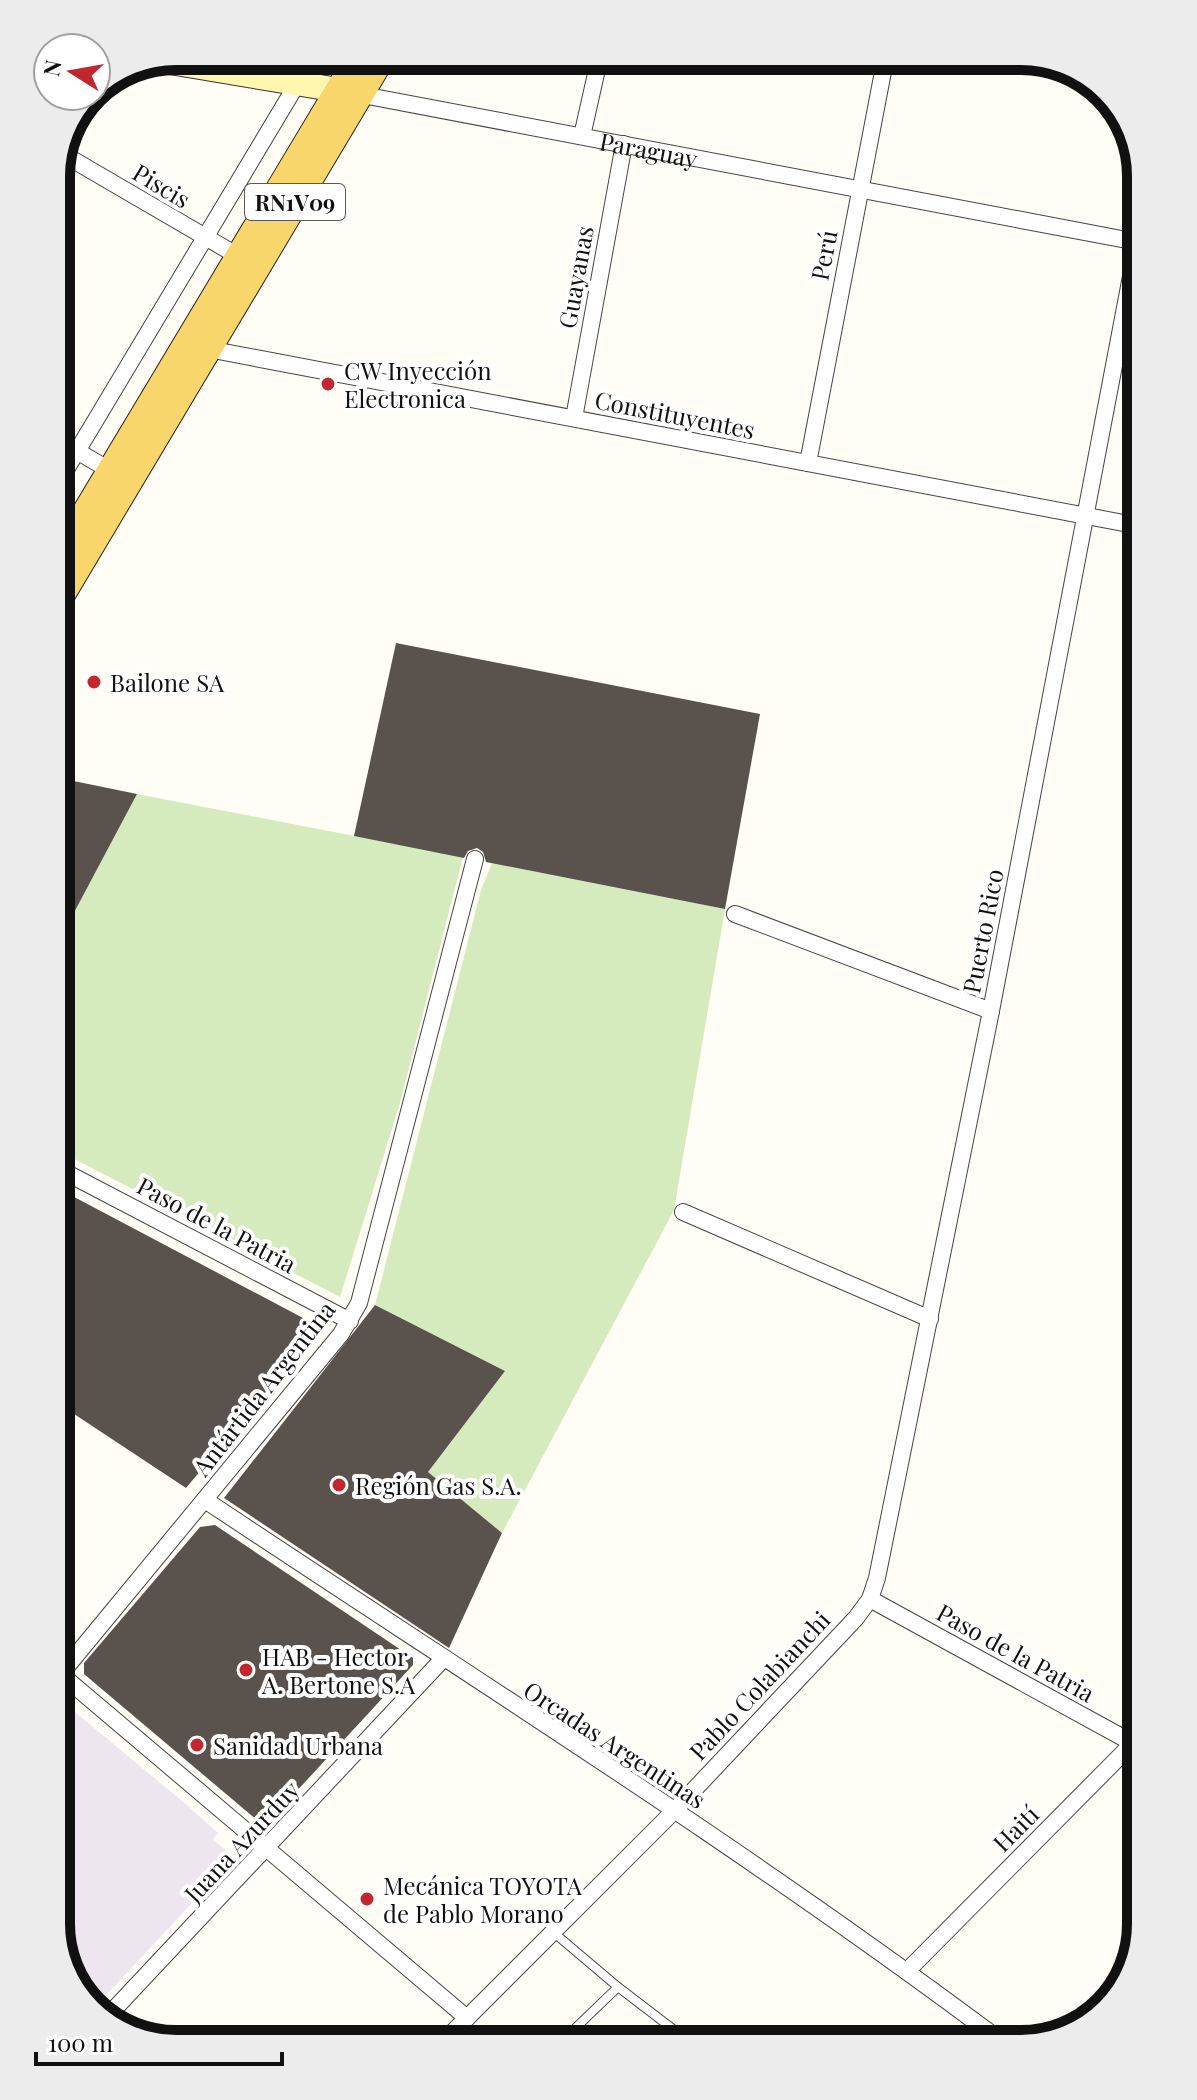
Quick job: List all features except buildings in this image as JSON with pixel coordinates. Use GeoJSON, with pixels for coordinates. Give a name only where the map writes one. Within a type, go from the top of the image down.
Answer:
{"type":"FeatureCollection","features":[{"type":"Feature","properties":{"kind":"main road","name":"Paraguay"},"geometry":{"type":"LineString","coordinates":[[216,70],[349,92]]}},
{"type":"Feature","properties":{"kind":"main road","name":"RN1V09"},"geometry":{"type":"LineString","coordinates":[[70,581],[208,349],[349,92],[355,70]]}},
{"type":"Feature","properties":{"kind":"main road","name":"RN1V09"},"geometry":{"type":"LineString","coordinates":[[70,538],[238,256],[349,92],[370,70]]}},
{"type":"Feature","properties":{"kind":"street"},"geometry":{"type":"LineString","coordinates":[[582,136],[597,70]]}},
{"type":"Feature","properties":{"kind":"street","name":"Perú"},"geometry":{"type":"LineString","coordinates":[[808,463],[883,70]]}},
{"type":"Feature","properties":{"kind":"street"},"geometry":{"type":"LineString","coordinates":[[70,463],[297,84]]}},
{"type":"Feature","properties":{"kind":"street","name":"Paraguay"},"geometry":{"type":"LineString","coordinates":[[349,92],[1127,240]]}},
{"type":"Feature","properties":{"kind":"street","name":"Guayanas"},"geometry":{"type":"LineString","coordinates":[[574,418],[624,144]]}},
{"type":"Feature","properties":{"kind":"street","name":"Piscis"},"geometry":{"type":"LineString","coordinates":[[72,159],[238,256]]}},
{"type":"Feature","properties":{"kind":"street","name":"Puerto Rico"},"geometry":{"type":"LineString","coordinates":[[870,1599],[877,1578],[991,1011],[1127,297]]}},
{"type":"Feature","properties":{"kind":"street","name":"Constituyentes"},"geometry":{"type":"LineString","coordinates":[[208,349],[1127,524]]}},
{"type":"Feature","properties":{"kind":"street"},"geometry":{"type":"LineString","coordinates":[[70,447],[111,471]]}},
{"type":"Feature","properties":{"kind":"street","name":"Antártida Argentina"},"geometry":{"type":"LineString","coordinates":[[70,1663],[350,1321],[367,1283],[475,859]]}},
{"type":"Feature","properties":{"kind":"street"},"geometry":{"type":"LineString","coordinates":[[735,914],[991,1011]]}},
{"type":"Feature","properties":{"kind":"street","name":"Paso de la Patria"},"geometry":{"type":"LineString","coordinates":[[70,1175],[350,1321]]}},
{"type":"Feature","properties":{"kind":"street"},"geometry":{"type":"LineString","coordinates":[[683,1212],[930,1319]]}},
{"type":"Feature","properties":{"kind":"street","name":"Orcadas Argentinas"},"geometry":{"type":"LineString","coordinates":[[205,1500],[674,1811],[907,1971],[986,2030]]}},
{"type":"Feature","properties":{"kind":"street","name":"Paso de la Patria"},"geometry":{"type":"LineString","coordinates":[[870,1599],[1127,1740]]}},
{"type":"Feature","properties":{"kind":"street","name":"Pablo Colabianchi"},"geometry":{"type":"LineString","coordinates":[[455,2030],[674,1811],[856,1618],[870,1599]]}},
{"type":"Feature","properties":{"kind":"street","name":"Juana Azurduy"},"geometry":{"type":"LineString","coordinates":[[114,2010],[443,1659]]}},
{"type":"Feature","properties":{"kind":"street"},"geometry":{"type":"LineString","coordinates":[[70,1682],[467,2018]]}},
{"type":"Feature","properties":{"kind":"street","name":"Haití"},"geometry":{"type":"LineString","coordinates":[[907,1971],[1127,1754]]}},
{"type":"Feature","properties":{"kind":"lane"},"geometry":{"type":"LineString","coordinates":[[553,1932],[674,2030]]}},
{"type":"Feature","properties":{"kind":"lane"},"geometry":{"type":"LineString","coordinates":[[573,2030],[618,1987]]}},
{"type":"Feature","properties":{"kind":"shaded area"},"geometry":{"type":"Polygon","coordinates":[[[70,1708],[218,1833],[213,1839],[234,1858],[102,2000],[81,1971],[72,1945],[70,1708]]]}},
{"type":"Feature","properties":{"kind":"green space"},"geometry":{"type":"Polygon","coordinates":[[[137,794],[463,857],[400,1103],[340,1297],[70,1157],[70,920],[137,794]]]}},
{"type":"Feature","properties":{"kind":"green space"},"geometry":{"type":"Polygon","coordinates":[[[492,863],[725,909],[674,1210],[502,1533],[428,1472],[505,1371],[375,1305],[481,890],[492,863]]]}},
{"type":"Feature","properties":{"kind":"place","name":"CW Inyección Electronica"},"geometry":{"type":"Point","coordinates":[328,384]}},
{"type":"Feature","properties":{"kind":"place","name":"Bailone SA"},"geometry":{"type":"Point","coordinates":[94,682]}},
{"type":"Feature","properties":{"kind":"place","name":"Región Gas S.A."},"geometry":{"type":"Point","coordinates":[339,1485]}},
{"type":"Feature","properties":{"kind":"place","name":"HAB - Hector A. Bertone S.A"},"geometry":{"type":"Point","coordinates":[246,1670]}},
{"type":"Feature","properties":{"kind":"place","name":"Sanidad Urbana"},"geometry":{"type":"Point","coordinates":[197,1745]}},
{"type":"Feature","properties":{"kind":"place","name":"Mecánica TOYOTA de Pablo Morano"},"geometry":{"type":"Point","coordinates":[367,1899]}}]}
